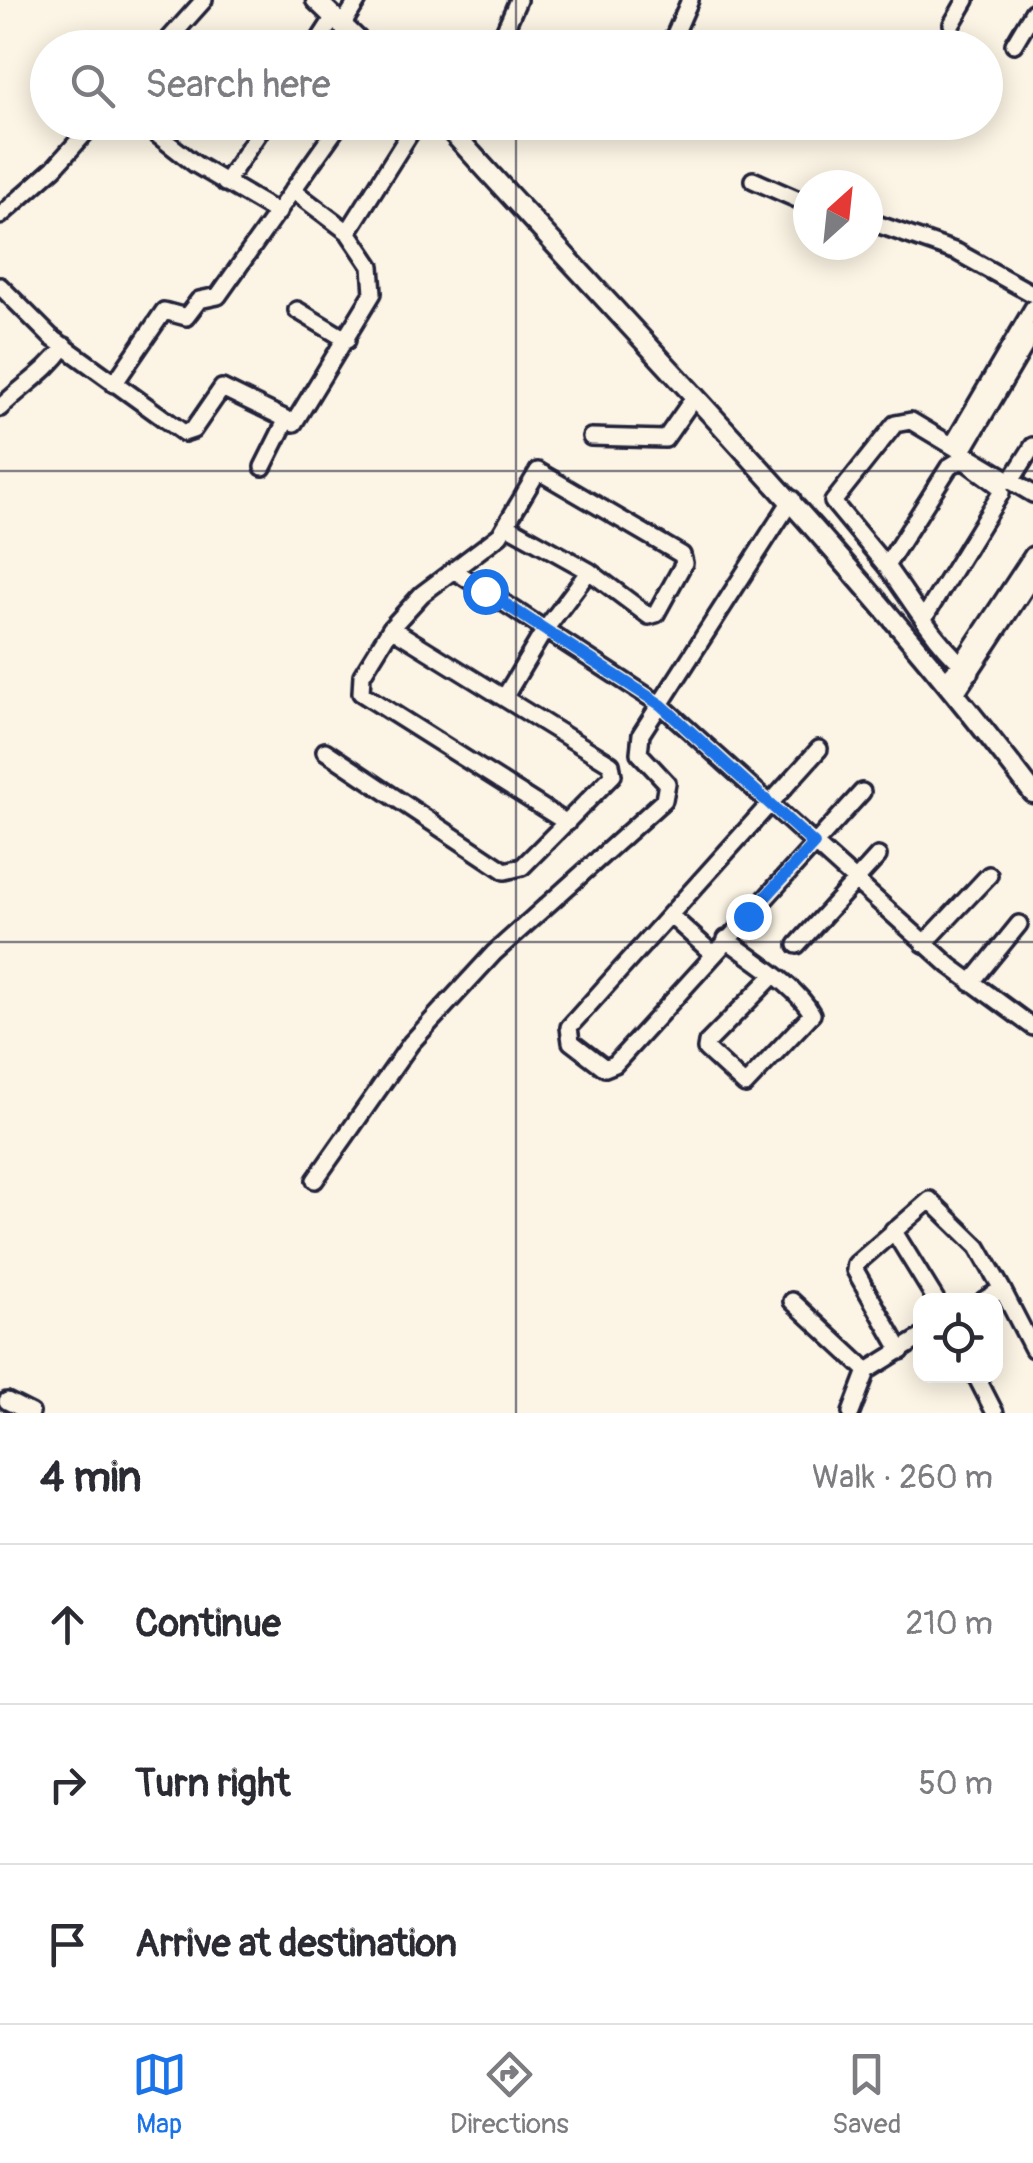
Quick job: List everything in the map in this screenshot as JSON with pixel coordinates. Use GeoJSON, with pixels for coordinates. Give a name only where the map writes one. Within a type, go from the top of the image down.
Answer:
{"type":"FeatureCollection","features":[{"type":"Feature","properties":{"kind":"street"},"geometry":{"type":"LineString","coordinates":[[177,30],[204,0]]}},
{"type":"Feature","properties":{"kind":"street"},"geometry":{"type":"LineString","coordinates":[[316,0],[348,30]]}},
{"type":"Feature","properties":{"kind":"street"},"geometry":{"type":"LineString","coordinates":[[329,30],[358,0]]}},
{"type":"Feature","properties":{"kind":"street"},"geometry":{"type":"LineString","coordinates":[[505,30],[518,0]]}},
{"type":"Feature","properties":{"kind":"street"},"geometry":{"type":"LineString","coordinates":[[677,30],[690,0]]}},
{"type":"Feature","properties":{"kind":"street"},"geometry":{"type":"LineString","coordinates":[[952,24],[966,0]]}},
{"type":"Feature","properties":{"kind":"street"},"geometry":{"type":"LineString","coordinates":[[1014,44],[1033,12]]}},
{"type":"Feature","properties":{"kind":"street"},"geometry":{"type":"LineString","coordinates":[[0,216],[79,140]]}},
{"type":"Feature","properties":{"kind":"street"},"geometry":{"type":"LineString","coordinates":[[167,140],[226,183],[278,213]]}},
{"type":"Feature","properties":{"kind":"street"},"geometry":{"type":"LineString","coordinates":[[226,183],[254,140]]}},
{"type":"Feature","properties":{"kind":"street"},"geometry":{"type":"LineString","coordinates":[[114,384],[164,311],[186,317],[199,300],[215,298],[329,140]]}},
{"type":"Feature","properties":{"kind":"street"},"geometry":{"type":"LineString","coordinates":[[348,232],[406,140]]}},
{"type":"Feature","properties":{"kind":"street"},"geometry":{"type":"LineString","coordinates":[[460,140],[792,499],[951,686],[1033,793]]}},
{"type":"Feature","properties":{"kind":"street"},"geometry":{"type":"LineString","coordinates":[[753,180],[793,197]]}},
{"type":"Feature","properties":{"kind":"street"},"geometry":{"type":"LineString","coordinates":[[0,286],[65,346],[184,432],[192,430],[222,388],[286,421],[296,421],[375,284],[365,255],[348,232],[295,192]]}},
{"type":"Feature","properties":{"kind":"street"},"geometry":{"type":"LineString","coordinates":[[883,226],[958,252],[1033,294]]}},
{"type":"Feature","properties":{"kind":"street"},"geometry":{"type":"LineString","coordinates":[[958,447],[1033,308]]}},
{"type":"Feature","properties":{"kind":"street"},"geometry":{"type":"LineString","coordinates":[[298,310],[346,340]]}},
{"type":"Feature","properties":{"kind":"street"},"geometry":{"type":"LineString","coordinates":[[958,447],[1033,332]]}},
{"type":"Feature","properties":{"kind":"street"},"geometry":{"type":"LineString","coordinates":[[0,408],[43,376],[65,346]]}},
{"type":"Feature","properties":{"kind":"street"},"geometry":{"type":"LineString","coordinates":[[591,437],[666,439],[695,396]]}},
{"type":"Feature","properties":{"kind":"street"},"geometry":{"type":"LineString","coordinates":[[263,466],[286,421]]}},
{"type":"Feature","properties":{"kind":"street"},"geometry":{"type":"LineString","coordinates":[[966,668],[836,508],[834,496],[900,421],[911,421],[1033,494]]}},
{"type":"Feature","properties":{"kind":"street"},"geometry":{"type":"LineString","coordinates":[[1012,481],[1033,446]]}},
{"type":"Feature","properties":{"kind":"street"},"geometry":{"type":"LineString","coordinates":[[886,566],[954,460],[962,459],[999,486],[999,502],[924,618]]}},
{"type":"Feature","properties":{"kind":"street"},"geometry":{"type":"LineString","coordinates":[[508,526],[588,571],[653,616],[684,559],[546,472],[533,474],[508,526],[422,594],[390,628],[359,684],[366,700],[567,823]]}},
{"type":"Feature","properties":{"kind":"street"},"geometry":{"type":"LineString","coordinates":[[314,1180],[411,1043],[494,953],[664,800],[667,783],[644,760],[638,744],[792,499]]}},
{"type":"Feature","properties":{"kind":"street"},"geometry":{"type":"LineString","coordinates":[[966,668],[1033,555]]}},
{"type":"Feature","properties":{"kind":"street"},"geometry":{"type":"LineString","coordinates":[[455,571],[661,705],[924,944],[1033,1027]]}},
{"type":"Feature","properties":{"kind":"street"},"geometry":{"type":"LineString","coordinates":[[504,698],[544,631],[588,571]]}},
{"type":"Feature","properties":{"kind":"street"},"geometry":{"type":"LineString","coordinates":[[951,686],[1033,576]]}},
{"type":"Feature","properties":{"kind":"street"},"geometry":{"type":"LineString","coordinates":[[325,751],[505,872],[522,867],[606,783],[614,769],[390,628]]}},
{"type":"Feature","properties":{"kind":"street"},"geometry":{"type":"LineString","coordinates":[[819,748],[569,1027],[571,1042],[610,1068],[862,792]]}},
{"type":"Feature","properties":{"kind":"street"},"geometry":{"type":"LineString","coordinates":[[796,944],[878,856]]}},
{"type":"Feature","properties":{"kind":"street"},"geometry":{"type":"LineString","coordinates":[[924,944],[989,875]]}},
{"type":"Feature","properties":{"kind":"street"},"geometry":{"type":"LineString","coordinates":[[672,916],[712,953]]}},
{"type":"Feature","properties":{"kind":"street"},"geometry":{"type":"LineString","coordinates":[[971,983],[1018,924]]}},
{"type":"Feature","properties":{"kind":"street"},"geometry":{"type":"LineString","coordinates":[[726,938],[773,976],[812,1014],[744,1085],[706,1049],[707,1044],[773,976]]}},
{"type":"Feature","properties":{"kind":"street"},"geometry":{"type":"LineString","coordinates":[[901,1351],[855,1270],[859,1260],[930,1200],[978,1246],[1033,1348]]}},
{"type":"Feature","properties":{"kind":"street"},"geometry":{"type":"LineString","coordinates":[[893,1230],[932,1293]]}},
{"type":"Feature","properties":{"kind":"street"},"geometry":{"type":"LineString","coordinates":[[995,1293],[1002,1289]]}},
{"type":"Feature","properties":{"kind":"street"},"geometry":{"type":"LineString","coordinates":[[792,1302],[868,1371]]}},
{"type":"Feature","properties":{"kind":"street"},"geometry":{"type":"LineString","coordinates":[[850,1413],[868,1371],[913,1343]]}},
{"type":"Feature","properties":{"kind":"street"},"geometry":{"type":"LineString","coordinates":[[980,1383],[995,1413]]}},
{"type":"Feature","properties":{"kind":"street"},"geometry":{"type":"LineString","coordinates":[[7,1401],[31,1413]]}},
{"type":"Feature","properties":{"kind":"route"},"geometry":{"type":"LineString","coordinates":[[485,591],[661,705],[814,844],[748,916]]}}]}
